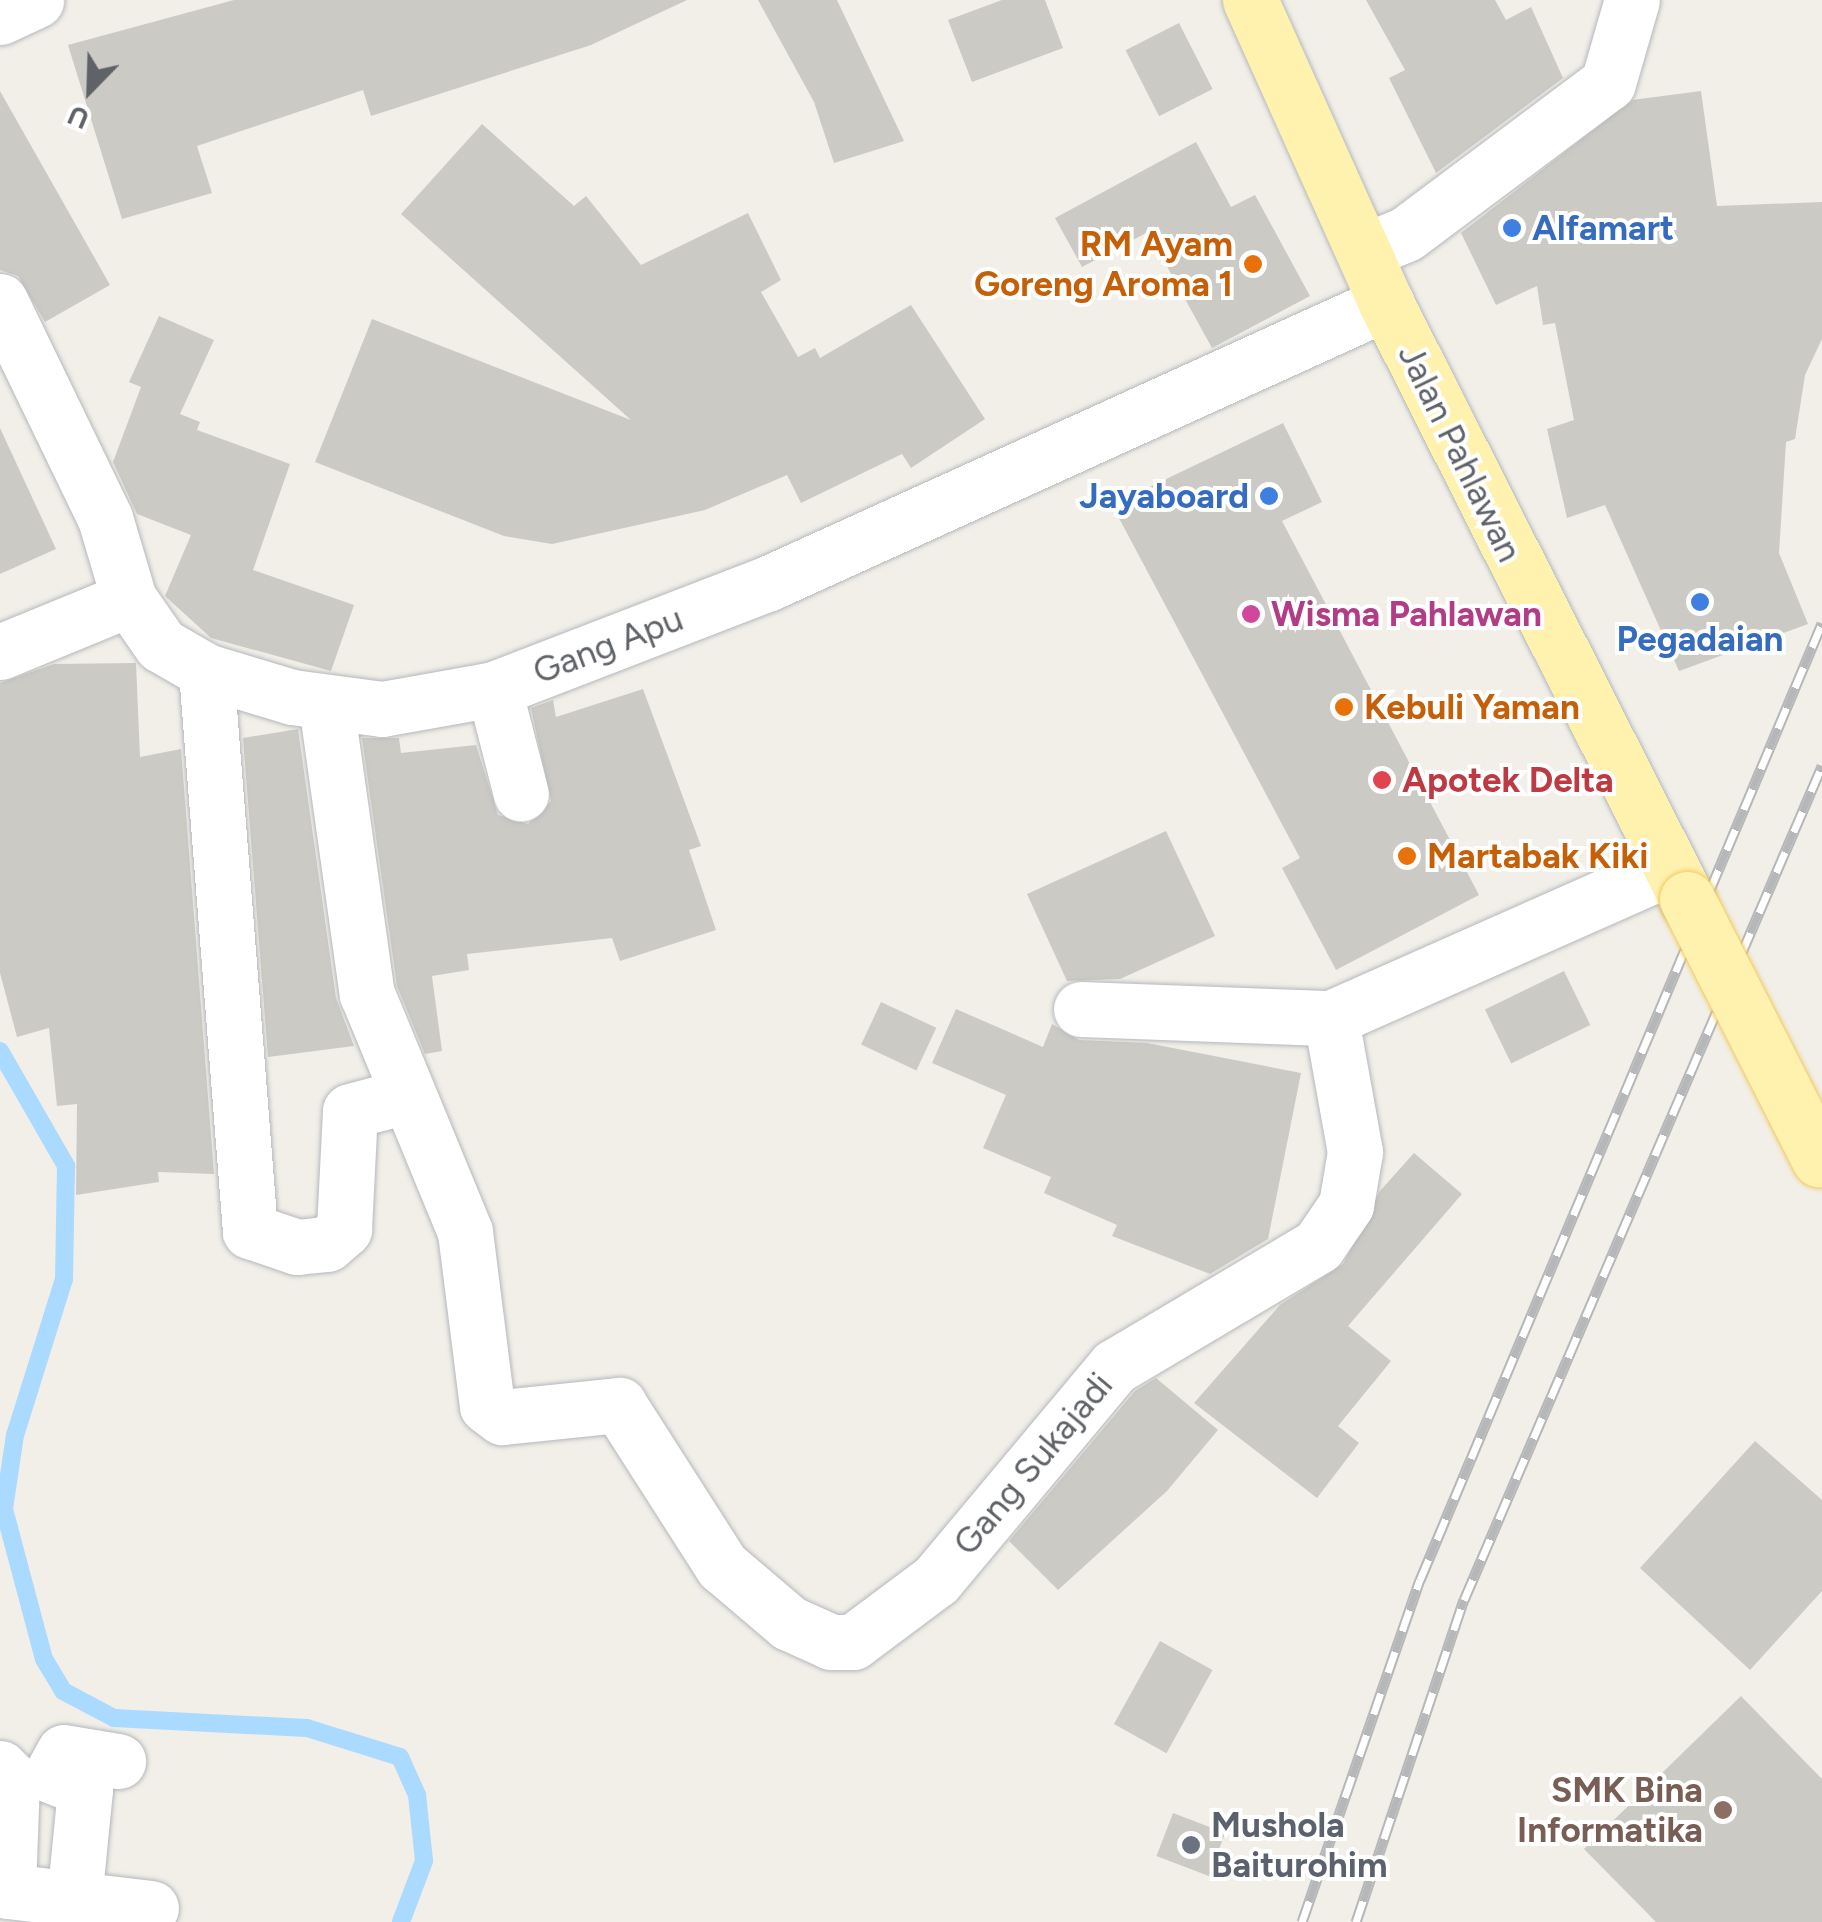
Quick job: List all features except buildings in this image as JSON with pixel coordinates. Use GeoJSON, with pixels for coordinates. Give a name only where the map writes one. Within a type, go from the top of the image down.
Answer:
{"type":"FeatureCollection","features":[{"type":"Feature","properties":{"kind":"main road","name":"Jalan Pahlawan"},"geometry":{"type":"LineString","coordinates":[[1250,0],[1386,303],[1820,1162]]}},
{"type":"Feature","properties":{"kind":"street"},"geometry":{"type":"LineString","coordinates":[[0,17],[36,0]]}},
{"type":"Feature","properties":{"kind":"street"},"geometry":{"type":"LineString","coordinates":[[1365,251],[1406,234],[1608,83],[1632,0]]}},
{"type":"Feature","properties":{"kind":"street","name":"Gang Apu"},"geometry":{"type":"LineString","coordinates":[[0,301],[105,518],[129,598],[161,645],[206,670],[326,704],[382,709],[494,689],[893,531],[1386,303]]}},
{"type":"Feature","properties":{"kind":"street"},"geometry":{"type":"LineString","coordinates":[[0,652],[129,598]]}},
{"type":"Feature","properties":{"kind":"street"},"geometry":{"type":"LineString","coordinates":[[206,670],[250,1231],[297,1246],[327,1244],[344,1229],[350,1110],[406,1096],[367,994],[326,704]]}},
{"type":"Feature","properties":{"kind":"street"},"geometry":{"type":"LineString","coordinates":[[494,689],[521,794]]}},
{"type":"Feature","properties":{"kind":"street"},"geometry":{"type":"LineString","coordinates":[[1081,1009],[1307,1016],[1678,883]]}},
{"type":"Feature","properties":{"kind":"street","name":"Gang Sukajadi"},"geometry":{"type":"LineString","coordinates":[[406,1096],[466,1232],[487,1406],[502,1416],[619,1405],[722,1566],[790,1623],[854,1642],[936,1580],[1114,1367],[1318,1246],[1346,1205],[1355,1152],[1307,1016]]}},
{"type":"Feature","properties":{"kind":"street"},"geometry":{"type":"LineString","coordinates":[[0,1768],[12,1780],[8,1891],[106,1909],[86,1789],[51,1774],[64,1752],[118,1761]]}},
{"type":"Feature","properties":{"kind":"waterway"},"geometry":{"type":"LineString","coordinates":[[0,1051],[66,1166],[64,1279],[15,1435],[4,1509],[44,1659],[63,1691],[114,1718],[307,1728],[400,1757],[417,1795],[424,1861],[401,1922]]}},
{"type":"Feature","properties":{"kind":"railway"},"geometry":{"type":"LineString","coordinates":[[1302,1922],[1420,1580],[1822,623]]}},
{"type":"Feature","properties":{"kind":"railway"},"geometry":{"type":"LineString","coordinates":[[1356,1922],[1464,1600],[1822,766]]}},
{"type":"Feature","properties":{"kind":"place","name":"Alfamart"},"geometry":{"type":"Point","coordinates":[1512,228]}},
{"type":"Feature","properties":{"kind":"place","name":"RM Ayam Goreng Aroma 1"},"geometry":{"type":"Point","coordinates":[1253,264]}},
{"type":"Feature","properties":{"kind":"place","name":"Jayaboard"},"geometry":{"type":"Point","coordinates":[1269,496]}},
{"type":"Feature","properties":{"kind":"place","name":"Pegadaian"},"geometry":{"type":"Point","coordinates":[1700,602]}},
{"type":"Feature","properties":{"kind":"place","name":"Wisma Pahlawan"},"geometry":{"type":"Point","coordinates":[1251,614]}},
{"type":"Feature","properties":{"kind":"place","name":"Kebuli Yaman"},"geometry":{"type":"Point","coordinates":[1344,707]}},
{"type":"Feature","properties":{"kind":"place","name":"Apotek Delta"},"geometry":{"type":"Point","coordinates":[1382,780]}},
{"type":"Feature","properties":{"kind":"place","name":"Martabak Kiki"},"geometry":{"type":"Point","coordinates":[1407,856]}},
{"type":"Feature","properties":{"kind":"place","name":"SMK Bina Informatika"},"geometry":{"type":"Point","coordinates":[1723,1810]}},
{"type":"Feature","properties":{"kind":"place","name":"Mushola Baiturohim"},"geometry":{"type":"Point","coordinates":[1191,1845]}}]}
